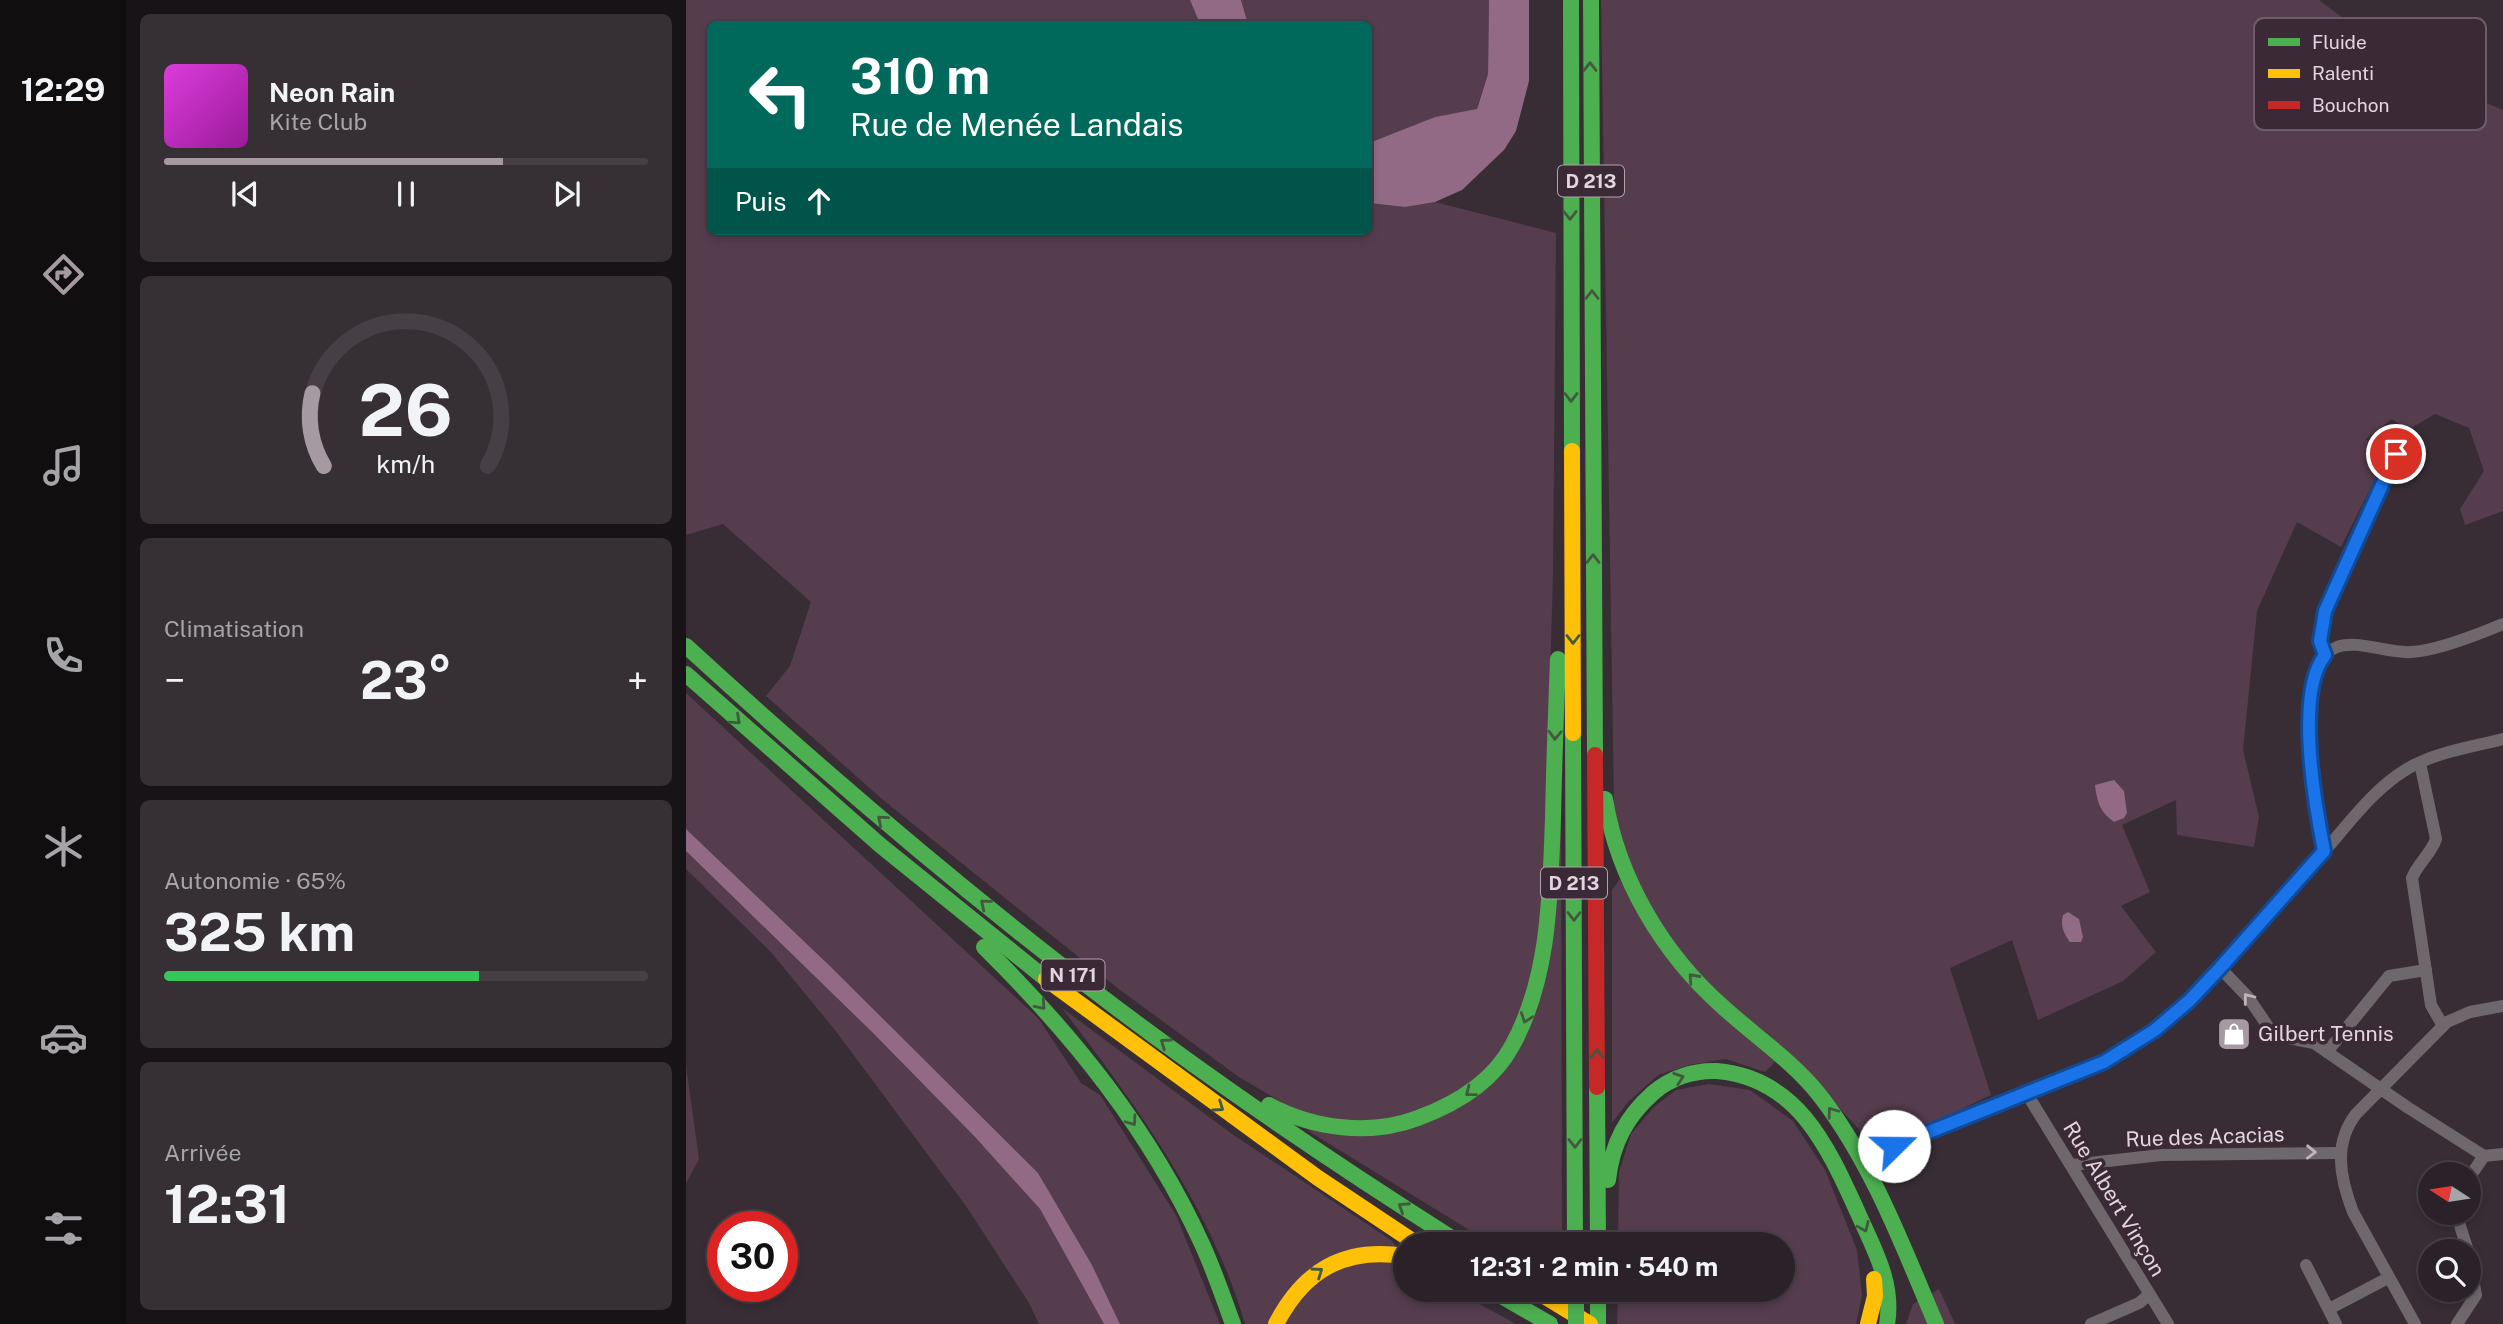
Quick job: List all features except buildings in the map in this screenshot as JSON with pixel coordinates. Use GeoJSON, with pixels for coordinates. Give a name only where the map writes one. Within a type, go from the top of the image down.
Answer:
{"type":"FeatureCollection","features":[{"type":"Feature","properties":{"kind":"highway","name":"D 213"},"geometry":{"type":"LineString","coordinates":[[1571,0],[1575,1232]]}},
{"type":"Feature","properties":{"kind":"highway","name":"D 213"},"geometry":{"type":"LineString","coordinates":[[1591,0],[1598,1232]]}},
{"type":"Feature","properties":{"kind":"highway"},"geometry":{"type":"LineString","coordinates":[[1221,1082],[1241,1086],[1273,1108],[1308,1120],[1359,1128],[1396,1125],[1433,1114],[1470,1093],[1501,1062],[1522,1030],[1535,994],[1547,934],[1563,542],[1572,522]]}},
{"type":"Feature","properties":{"kind":"highway","name":"N 171"},"geometry":{"type":"LineString","coordinates":[[686,646],[834,778],[951,877],[1109,1002],[1308,1144],[1443,1232]]}},
{"type":"Feature","properties":{"kind":"highway","name":"N 171"},"geometry":{"type":"LineString","coordinates":[[686,674],[839,811],[1062,992],[1314,1175],[1399,1232]]}},
{"type":"Feature","properties":{"kind":"highway"},"geometry":{"type":"LineString","coordinates":[[1594,725],[1604,741],[1604,780],[1610,827],[1621,859],[1670,950],[1712,997],[1790,1063],[1820,1095],[1853,1142],[1936,1324]]}},
{"type":"Feature","properties":{"kind":"highway"},"geometry":{"type":"LineString","coordinates":[[948,901],[956,921],[1021,981],[1088,1060],[1147,1142],[1199,1236],[1233,1324]]}},
{"type":"Feature","properties":{"kind":"highway"},"geometry":{"type":"LineString","coordinates":[[1607,1232],[1609,1164],[1619,1134],[1628,1118],[1659,1087],[1672,1080],[1687,1074],[1721,1070],[1736,1072],[1763,1081],[1781,1093],[1800,1111],[1816,1133],[1839,1172],[1877,1255],[1886,1287],[1886,1324]]}},
{"type":"Feature","properties":{"kind":"highway"},"geometry":{"type":"LineString","coordinates":[[1888,1215],[1902,1273],[1895,1324]]}},
{"type":"Feature","properties":{"kind":"highway"},"geometry":{"type":"LineString","coordinates":[[1276,1324],[1290,1298],[1322,1268],[1356,1254],[1377,1252],[1393,1254]]}},
{"type":"Feature","properties":{"kind":"highway"},"geometry":{"type":"LineString","coordinates":[[1868,1324],[1875,1296],[1872,1266],[1877,1255]]}},
{"type":"Feature","properties":{"kind":"highway"},"geometry":{"type":"LineString","coordinates":[[1496,1302],[1532,1324]]}},
{"type":"Feature","properties":{"kind":"highway"},"geometry":{"type":"LineString","coordinates":[[1512,1302],[1550,1324]]}},
{"type":"Feature","properties":{"kind":"highway"},"geometry":{"type":"LineString","coordinates":[[1554,1302],[1590,1324]]}},
{"type":"Feature","properties":{"kind":"highway"},"geometry":{"type":"LineString","coordinates":[[1576,1302],[1576,1324]]}},
{"type":"Feature","properties":{"kind":"highway"},"geometry":{"type":"LineString","coordinates":[[1598,1302],[1598,1324]]}},
{"type":"Feature","properties":{"kind":"street"},"geometry":{"type":"LineString","coordinates":[[2325,655],[2320,641],[2325,611],[2396,454],[2393,440]]}},
{"type":"Feature","properties":{"kind":"street"},"geometry":{"type":"LineString","coordinates":[[2324,851],[2316,805],[2308,722],[2317,665],[2337,647],[2349,645],[2398,652],[2423,651],[2503,624]]}},
{"type":"Feature","properties":{"kind":"street"},"geometry":{"type":"LineString","coordinates":[[1894,1146],[2104,1062],[2155,1030],[2190,1000],[2388,783],[2420,763],[2503,739]]}},
{"type":"Feature","properties":{"kind":"street"},"geometry":{"type":"LineString","coordinates":[[2420,763],[2436,839],[2433,848],[2417,866],[2413,878],[2431,1005],[2443,1026]]}},
{"type":"Feature","properties":{"kind":"street"},"geometry":{"type":"LineString","coordinates":[[2220,968],[2248,996],[2269,1028],[2283,1037],[2310,1041],[2484,1156],[2503,1154]]}},
{"type":"Feature","properties":{"kind":"street"},"geometry":{"type":"LineString","coordinates":[[2327,1052],[2389,976],[2426,970]]}},
{"type":"Feature","properties":{"kind":"street"},"geometry":{"type":"LineString","coordinates":[[2415,1324],[2347,1198],[2340,1153],[2347,1126],[2447,1022],[2470,1012],[2503,1006]]}},
{"type":"Feature","properties":{"kind":"street","name":"Rue Albert Vinçon"},"geometry":{"type":"LineString","coordinates":[[2027,1094],[2168,1324]]}},
{"type":"Feature","properties":{"kind":"street","name":"Rue des Acacias"},"geometry":{"type":"LineString","coordinates":[[2072,1165],[2161,1155],[2340,1153]]}},
{"type":"Feature","properties":{"kind":"street"},"geometry":{"type":"LineString","coordinates":[[2480,1162],[2484,1156]]}},
{"type":"Feature","properties":{"kind":"street"},"geometry":{"type":"LineString","coordinates":[[2306,1265],[2336,1324]]}},
{"type":"Feature","properties":{"kind":"street"},"geometry":{"type":"LineString","coordinates":[[2329,1309],[2388,1278]]}},
{"type":"Feature","properties":{"kind":"street"},"geometry":{"type":"LineString","coordinates":[[2091,1324],[2139,1303],[2149,1295]]}},
{"type":"Feature","properties":{"kind":"street"},"geometry":{"type":"LineString","coordinates":[[2457,1324],[2471,1302]]}},
{"type":"Feature","properties":{"kind":"shaded area"},"geometry":{"type":"Polygon","coordinates":[[[686,0],[1190,0],[1199,21],[707,21],[707,235],[1372,235],[1372,203],[1405,207],[1435,202],[1556,233],[1553,574],[1546,813],[1561,810],[1562,1232],[1472,1232],[1310,1132],[1283,1103],[1239,1077],[1120,990],[882,799],[766,696],[790,666],[811,602],[723,524],[686,535],[686,0]]]}},
{"type":"Feature","properties":{"kind":"shaded area"},"geometry":{"type":"Polygon","coordinates":[[[1190,0],[1241,0],[1247,21],[1199,21],[1190,0]]]}},
{"type":"Feature","properties":{"kind":"shaded area"},"geometry":{"type":"Polygon","coordinates":[[[1241,0],[1489,0],[1488,74],[1476,110],[1435,117],[1372,142],[1372,21],[1247,21],[1241,0]]]}},
{"type":"Feature","properties":{"kind":"shaded area"},"geometry":{"type":"Polygon","coordinates":[[[1489,0],[1529,0],[1529,81],[1516,131],[1504,150],[1462,190],[1435,202],[1405,207],[1372,203],[1372,142],[1435,117],[1477,109],[1488,74],[1489,0]]]}},
{"type":"Feature","properties":{"kind":"shaded area"},"geometry":{"type":"Polygon","coordinates":[[[1601,0],[2319,0],[2343,18],[2254,18],[2254,130],[2486,130],[2486,103],[2503,110],[2503,511],[2465,525],[2460,509],[2484,471],[2469,428],[2435,414],[2408,430],[2392,419],[2366,439],[2385,459],[2341,547],[2297,522],[2257,611],[2243,750],[2259,817],[2254,847],[2177,835],[2176,800],[2122,825],[2150,892],[2121,906],[2156,952],[2123,981],[2038,1020],[2012,940],[1950,968],[1991,1095],[1875,1150],[1786,1051],[1765,1072],[1726,1059],[1689,1065],[1658,1075],[1628,1102],[1612,1123],[1612,890],[1622,876],[1614,805],[1601,0]]]}},
{"type":"Feature","properties":{"kind":"shaded area"},"geometry":{"type":"Polygon","coordinates":[[[686,693],[1038,1018],[1081,1083],[1100,1095],[1176,1215],[1220,1324],[1120,1324],[1092,1265],[1038,1173],[831,967],[686,829],[686,693]]]}},
{"type":"Feature","properties":{"kind":"shaded area"},"geometry":{"type":"Polygon","coordinates":[[[2114,780],[2124,791],[2127,813],[2124,818],[2114,822],[2100,806],[2095,785],[2114,780]]]}},
{"type":"Feature","properties":{"kind":"shaded area"},"geometry":{"type":"Polygon","coordinates":[[[686,829],[831,967],[1038,1173],[1092,1265],[1120,1324],[1104,1324],[1040,1209],[975,1137],[873,1033],[686,851],[686,829]]]}},
{"type":"Feature","properties":{"kind":"shaded area"},"geometry":{"type":"Polygon","coordinates":[[[686,851],[873,1033],[975,1137],[1040,1209],[1104,1324],[1039,1324],[1029,1303],[966,1206],[835,1030],[770,951],[686,869],[686,851]]]}},
{"type":"Feature","properties":{"kind":"shaded area"},"geometry":{"type":"Polygon","coordinates":[[[2068,912],[2079,919],[2083,937],[2081,942],[2070,942],[2064,933],[2062,919],[2068,912]]]}},
{"type":"Feature","properties":{"kind":"shaded area"},"geometry":{"type":"Polygon","coordinates":[[[1062,1008],[1232,1134],[1391,1240],[1393,1302],[1476,1302],[1516,1324],[1245,1324],[1230,1280],[1191,1197],[1117,1081],[1062,1008]]]}},
{"type":"Feature","properties":{"kind":"shaded area"},"geometry":{"type":"Polygon","coordinates":[[[686,1066],[699,1159],[686,1183],[686,1066]]]}},
{"type":"Feature","properties":{"kind":"shaded area"},"geometry":{"type":"Polygon","coordinates":[[[1709,1084],[1750,1090],[1793,1121],[1825,1170],[1857,1250],[1862,1296],[1856,1324],[1617,1324],[1618,1302],[1795,1302],[1795,1232],[1618,1232],[1619,1172],[1631,1134],[1654,1107],[1676,1090],[1709,1084]]]}},
{"type":"Feature","properties":{"kind":"shaded area"},"geometry":{"type":"Polygon","coordinates":[[[1939,1289],[1955,1324],[1906,1324],[1913,1304],[1939,1289]]]}},
{"type":"Feature","properties":{"kind":"traffic: fast"},"geometry":{"type":"LineString","coordinates":[[1571,0],[1572,451]]}},
{"type":"Feature","properties":{"kind":"traffic: fast"},"geometry":{"type":"LineString","coordinates":[[1591,0],[1595,755]]}},
{"type":"Feature","properties":{"kind":"traffic: fast"},"geometry":{"type":"LineString","coordinates":[[686,646],[915,847],[1106,1000],[1255,1108],[1442,1232]]}},
{"type":"Feature","properties":{"kind":"traffic: fast"},"geometry":{"type":"LineString","coordinates":[[1269,1105],[1304,1120],[1342,1127],[1400,1124],[1432,1112],[1472,1091],[1504,1059],[1525,1020],[1541,964],[1546,935],[1551,876],[1558,659]]}},
{"type":"Feature","properties":{"kind":"traffic: fast"},"geometry":{"type":"LineString","coordinates":[[686,674],[880,845],[1046,979]]}},
{"type":"Feature","properties":{"kind":"traffic: fast"},"geometry":{"type":"LineString","coordinates":[[1573,733],[1575,1232]]}},
{"type":"Feature","properties":{"kind":"traffic: fast"},"geometry":{"type":"LineString","coordinates":[[1605,799],[1620,858],[1646,913],[1681,963],[1701,986],[1799,1072],[1840,1123],[1886,1207],[1936,1324]]}},
{"type":"Feature","properties":{"kind":"traffic: fast"},"geometry":{"type":"LineString","coordinates":[[984,947],[1078,1049],[1133,1123],[1181,1202],[1206,1254],[1233,1324]]}},
{"type":"Feature","properties":{"kind":"traffic: fast"},"geometry":{"type":"LineString","coordinates":[[1608,1180],[1617,1143],[1628,1122],[1643,1102],[1667,1083],[1691,1074],[1717,1071],[1745,1076],[1769,1087],[1807,1120],[1835,1164],[1881,1267],[1888,1294],[1887,1324]]}},
{"type":"Feature","properties":{"kind":"traffic: fast"},"geometry":{"type":"LineString","coordinates":[[1597,1087],[1598,1232]]}},
{"type":"Feature","properties":{"kind":"traffic: fast"},"geometry":{"type":"LineString","coordinates":[[1512,1302],[1550,1324]]}},
{"type":"Feature","properties":{"kind":"traffic: fast"},"geometry":{"type":"LineString","coordinates":[[1576,1302],[1576,1324]]}},
{"type":"Feature","properties":{"kind":"traffic: fast"},"geometry":{"type":"LineString","coordinates":[[1598,1302],[1598,1324]]}},
{"type":"Feature","properties":{"kind":"traffic: slow"},"geometry":{"type":"LineString","coordinates":[[1572,451],[1573,733]]}},
{"type":"Feature","properties":{"kind":"traffic: slow"},"geometry":{"type":"LineString","coordinates":[[1046,979],[1318,1178],[1399,1232]]}},
{"type":"Feature","properties":{"kind":"traffic: slow"},"geometry":{"type":"LineString","coordinates":[[1276,1324],[1299,1289],[1328,1266],[1363,1255],[1393,1255]]}},
{"type":"Feature","properties":{"kind":"traffic: slow"},"geometry":{"type":"LineString","coordinates":[[1868,1324],[1875,1296],[1874,1279]]}},
{"type":"Feature","properties":{"kind":"traffic: slow"},"geometry":{"type":"LineString","coordinates":[[1554,1302],[1590,1324]]}},
{"type":"Feature","properties":{"kind":"traffic: jam"},"geometry":{"type":"LineString","coordinates":[[1595,755],[1597,1087]]}},
{"type":"Feature","properties":{"kind":"place","name":"Gilbert Tennis"},"geometry":{"type":"Point","coordinates":[2234,1034]}},
{"type":"Feature","properties":{"kind":"route"},"geometry":{"type":"LineString","coordinates":[[1894,1146],[2104,1062],[2155,1030],[2190,1000],[2324,851],[2316,805],[2308,722],[2317,665],[2325,655],[2320,641],[2325,611],[2396,454]]}}]}
